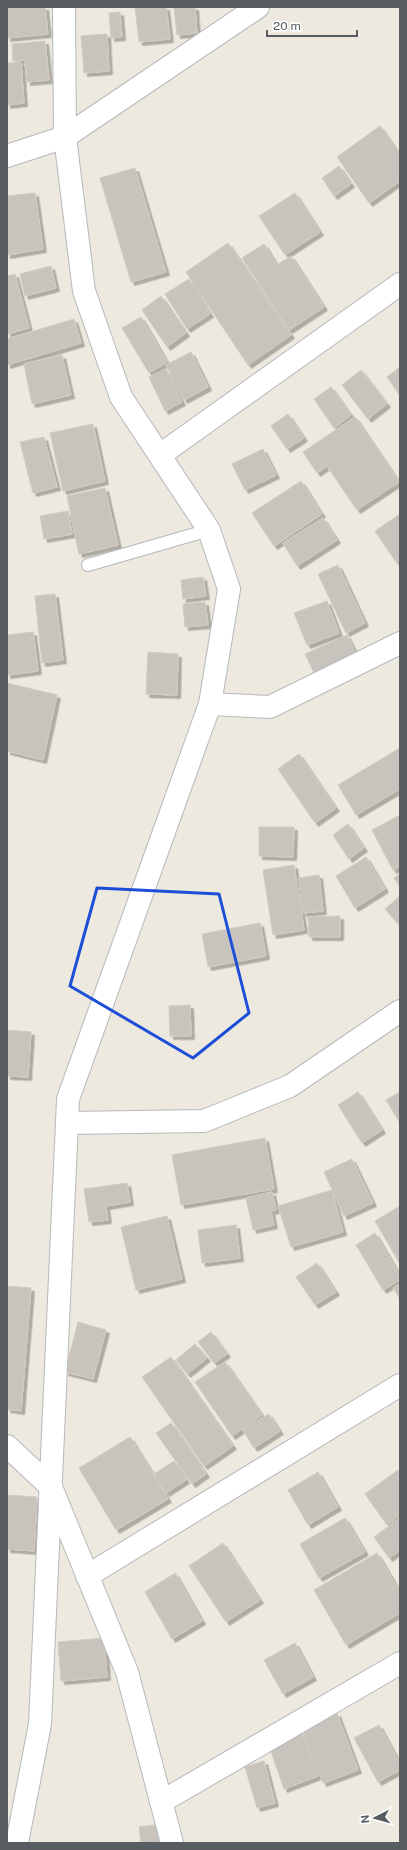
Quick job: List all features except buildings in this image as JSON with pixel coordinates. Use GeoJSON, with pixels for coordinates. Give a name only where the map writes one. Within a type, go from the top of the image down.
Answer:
{"type":"FeatureCollection","features":[{"type":"Feature","properties":{"kind":"street"},"geometry":{"type":"LineString","coordinates":[[17,1843],[40,1724],[68,1099],[210,704],[229,588],[209,530],[121,397],[84,291],[65,137],[64,7]]}},
{"type":"Feature","properties":{"kind":"street"},"geometry":{"type":"LineString","coordinates":[[7,156],[65,137],[258,7]]}},
{"type":"Feature","properties":{"kind":"street"},"geometry":{"type":"LineString","coordinates":[[160,455],[400,284]]}},
{"type":"Feature","properties":{"kind":"street"},"geometry":{"type":"LineString","coordinates":[[210,704],[270,707],[400,643]]}},
{"type":"Feature","properties":{"kind":"street"},"geometry":{"type":"LineString","coordinates":[[67,1123],[204,1121],[290,1086],[400,1011]]}},
{"type":"Feature","properties":{"kind":"street"},"geometry":{"type":"LineString","coordinates":[[87,1576],[400,1386]]}},
{"type":"Feature","properties":{"kind":"street"},"geometry":{"type":"LineString","coordinates":[[7,1446],[51,1488],[127,1672],[172,1843]]}},
{"type":"Feature","properties":{"kind":"street"},"geometry":{"type":"LineString","coordinates":[[161,1802],[400,1663]]}},
{"type":"Feature","properties":{"kind":"lane"},"geometry":{"type":"LineString","coordinates":[[88,565],[209,530]]}},
{"type":"Feature","properties":{"kind":"highlighted area"},"geometry":{"type":"Polygon","coordinates":[[[97,888],[219,894],[249,1013],[193,1058],[70,986],[97,888]]]}}]}
